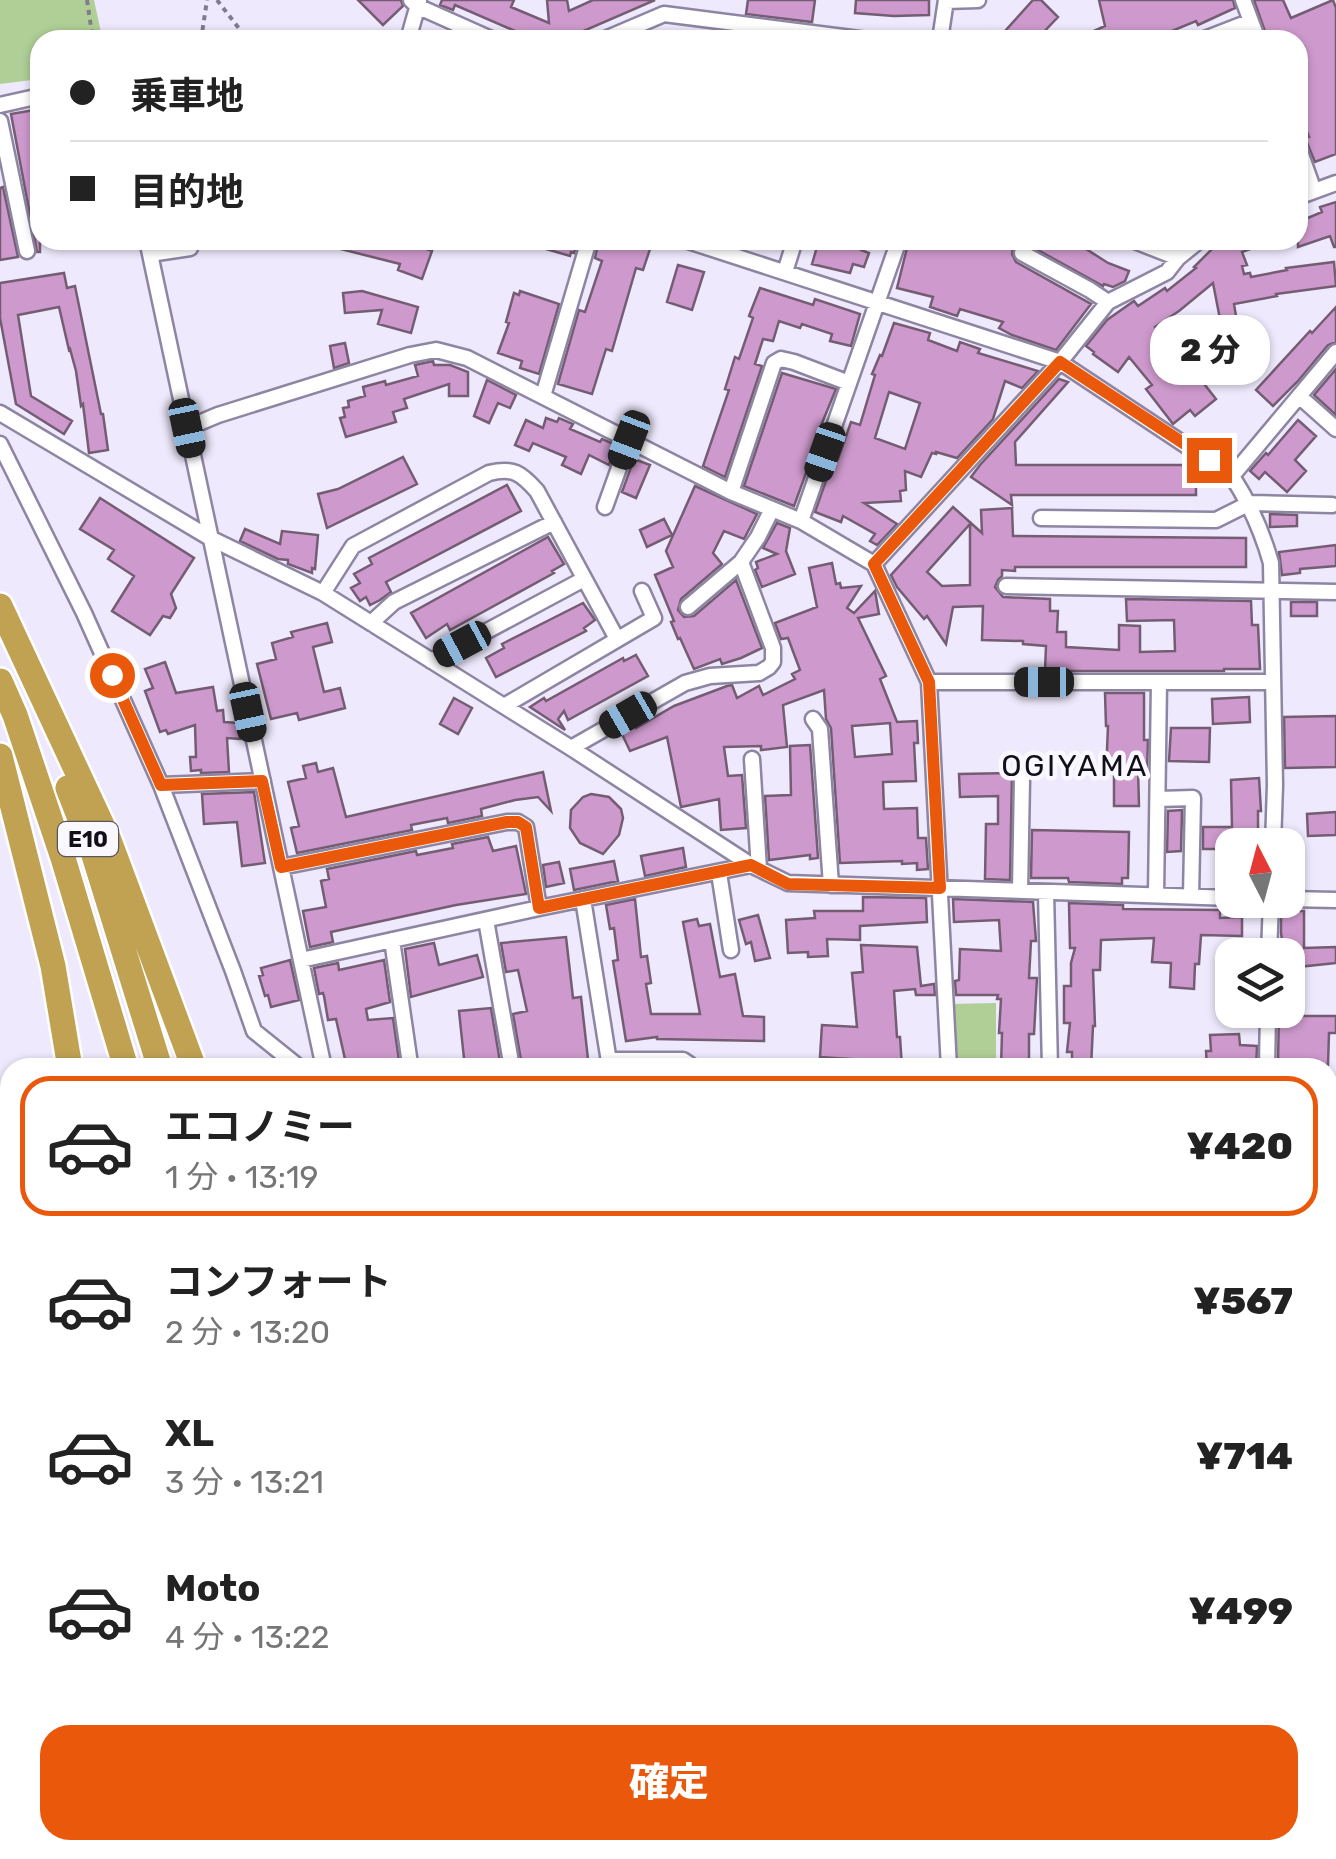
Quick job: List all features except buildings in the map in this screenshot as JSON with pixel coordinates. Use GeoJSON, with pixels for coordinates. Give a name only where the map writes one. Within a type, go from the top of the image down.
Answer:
{"type":"FeatureCollection","features":[{"type":"Feature","properties":{"kind":"highway"},"geometry":{"type":"LineString","coordinates":[[0,606],[110,840],[190,1058]]}},
{"type":"Feature","properties":{"kind":"highway","name":"E10"},"geometry":{"type":"LineString","coordinates":[[0,616],[93,852],[157,1058]]}},
{"type":"Feature","properties":{"kind":"highway","name":"E10"},"geometry":{"type":"LineString","coordinates":[[0,681],[63,858],[123,1058]]}},
{"type":"Feature","properties":{"kind":"highway"},"geometry":{"type":"LineString","coordinates":[[0,756],[53,966],[68,1058]]}},
{"type":"Feature","properties":{"kind":"street"},"geometry":{"type":"LineString","coordinates":[[942,30],[946,1],[978,0]]}},
{"type":"Feature","properties":{"kind":"street"},"geometry":{"type":"LineString","coordinates":[[1243,0],[1254,30]]}},
{"type":"Feature","properties":{"kind":"street"},"geometry":{"type":"LineString","coordinates":[[410,30],[416,2],[473,30]]}},
{"type":"Feature","properties":{"kind":"street"},"geometry":{"type":"LineString","coordinates":[[621,30],[663,7],[805,30]]}},
{"type":"Feature","properties":{"kind":"street"},"geometry":{"type":"LineString","coordinates":[[1228,30],[1251,21]]}},
{"type":"Feature","properties":{"kind":"street"},"geometry":{"type":"LineString","coordinates":[[0,105],[30,98]]}},
{"type":"Feature","properties":{"kind":"street"},"geometry":{"type":"LineString","coordinates":[[0,121],[27,252]]}},
{"type":"Feature","properties":{"kind":"street"},"geometry":{"type":"LineString","coordinates":[[1308,174],[1314,190]]}},
{"type":"Feature","properties":{"kind":"street"},"geometry":{"type":"LineString","coordinates":[[1308,193],[1336,183]]}},
{"type":"Feature","properties":{"kind":"street"},"geometry":{"type":"LineString","coordinates":[[149,250],[322,1058]]}},
{"type":"Feature","properties":{"kind":"street"},"geometry":{"type":"LineString","coordinates":[[543,396],[586,250]]}},
{"type":"Feature","properties":{"kind":"street"},"geometry":{"type":"LineString","coordinates":[[727,250],[1060,362],[1232,476],[1250,503],[1271,563],[1272,828]]}},
{"type":"Feature","properties":{"kind":"street"},"geometry":{"type":"LineString","coordinates":[[785,272],[792,250]]}},
{"type":"Feature","properties":{"kind":"street"},"geometry":{"type":"LineString","coordinates":[[801,521],[896,250]]}},
{"type":"Feature","properties":{"kind":"street"},"geometry":{"type":"LineString","coordinates":[[1158,250],[1178,258]]}},
{"type":"Feature","properties":{"kind":"street"},"geometry":{"type":"LineString","coordinates":[[874,564],[1060,362],[1108,302],[1166,272],[1188,250]]}},
{"type":"Feature","properties":{"kind":"street"},"geometry":{"type":"LineString","coordinates":[[1022,253],[1108,302]]}},
{"type":"Feature","properties":{"kind":"street"},"geometry":{"type":"LineString","coordinates":[[187,428],[236,409],[436,350],[467,358],[730,492],[801,521],[874,564],[929,682],[948,1058]]}},
{"type":"Feature","properties":{"kind":"street"},"geometry":{"type":"LineString","coordinates":[[1232,476],[1336,352]]}},
{"type":"Feature","properties":{"kind":"street"},"geometry":{"type":"LineString","coordinates":[[730,492],[774,363],[794,362],[849,383]]}},
{"type":"Feature","properties":{"kind":"street"},"geometry":{"type":"LineString","coordinates":[[1299,396],[1336,430]]}},
{"type":"Feature","properties":{"kind":"street"},"geometry":{"type":"LineString","coordinates":[[0,412],[210,538],[323,594],[755,867],[788,884],[1215,897]]}},
{"type":"Feature","properties":{"kind":"street"},"geometry":{"type":"LineString","coordinates":[[605,508],[629,440]]}},
{"type":"Feature","properties":{"kind":"street"},"geometry":{"type":"LineString","coordinates":[[0,444],[84,613],[161,785],[254,1032],[287,1058]]}},
{"type":"Feature","properties":{"kind":"street"},"geometry":{"type":"LineString","coordinates":[[323,594],[353,546],[489,472],[502,470],[522,474],[537,490],[616,640]]}},
{"type":"Feature","properties":{"kind":"street"},"geometry":{"type":"LineString","coordinates":[[1041,518],[1216,520],[1250,503],[1332,504]]}},
{"type":"Feature","properties":{"kind":"street"},"geometry":{"type":"LineString","coordinates":[[688,607],[741,562],[772,509]]}},
{"type":"Feature","properties":{"kind":"street"},"geometry":{"type":"LineString","coordinates":[[370,623],[394,602],[554,522]]}},
{"type":"Feature","properties":{"kind":"street"},"geometry":{"type":"LineString","coordinates":[[571,748],[686,683],[710,676],[759,673],[770,667],[772,648],[741,562]]}},
{"type":"Feature","properties":{"kind":"street"},"geometry":{"type":"LineString","coordinates":[[431,661],[584,579]]}},
{"type":"Feature","properties":{"kind":"street"},"geometry":{"type":"LineString","coordinates":[[1006,586],[1336,592]]}},
{"type":"Feature","properties":{"kind":"street"},"geometry":{"type":"LineString","coordinates":[[504,706],[654,618],[642,592]]}},
{"type":"Feature","properties":{"kind":"street"},"geometry":{"type":"LineString","coordinates":[[929,682],[1273,682]]}},
{"type":"Feature","properties":{"kind":"street"},"geometry":{"type":"LineString","coordinates":[[1156,895],[1159,682]]}},
{"type":"Feature","properties":{"kind":"street"},"geometry":{"type":"LineString","coordinates":[[813,719],[820,728],[831,885]]}},
{"type":"Feature","properties":{"kind":"street"},"geometry":{"type":"LineString","coordinates":[[752,759],[755,867]]}},
{"type":"Feature","properties":{"kind":"street"},"geometry":{"type":"LineString","coordinates":[[1020,891],[1022,780]]}},
{"type":"Feature","properties":{"kind":"street"},"geometry":{"type":"LineString","coordinates":[[161,785],[262,781]]}},
{"type":"Feature","properties":{"kind":"street"},"geometry":{"type":"LineString","coordinates":[[1158,798],[1193,798],[1192,896]]}},
{"type":"Feature","properties":{"kind":"street"},"geometry":{"type":"LineString","coordinates":[[281,867],[518,822],[526,827],[539,908]]}},
{"type":"Feature","properties":{"kind":"street"},"geometry":{"type":"LineString","coordinates":[[301,960],[539,908],[755,867]]}},
{"type":"Feature","properties":{"kind":"street"},"geometry":{"type":"LineString","coordinates":[[719,873],[731,950]]}},
{"type":"Feature","properties":{"kind":"street"},"geometry":{"type":"LineString","coordinates":[[1046,892],[1050,1058]]}},
{"type":"Feature","properties":{"kind":"street"},"geometry":{"type":"LineString","coordinates":[[1305,899],[1336,900]]}},
{"type":"Feature","properties":{"kind":"street"},"geometry":{"type":"LineString","coordinates":[[583,900],[609,1058]]}},
{"type":"Feature","properties":{"kind":"street"},"geometry":{"type":"LineString","coordinates":[[486,920],[510,1058]]}},
{"type":"Feature","properties":{"kind":"street"},"geometry":{"type":"LineString","coordinates":[[392,940],[409,1058]]}},
{"type":"Feature","properties":{"kind":"street"},"geometry":{"type":"LineString","coordinates":[[1267,1058],[1268,1028]]}},
{"type":"Feature","properties":{"kind":"path"},"geometry":{"type":"LineString","coordinates":[[86,0],[91,30]]}},
{"type":"Feature","properties":{"kind":"path"},"geometry":{"type":"LineString","coordinates":[[203,30],[208,0]]}},
{"type":"Feature","properties":{"kind":"path"},"geometry":{"type":"LineString","coordinates":[[217,0],[240,30]]}},
{"type":"Feature","properties":{"kind":"green space"},"geometry":{"type":"Polygon","coordinates":[[[0,0],[94,0],[100,30],[30,30],[30,80],[0,84],[0,0]]]}},
{"type":"Feature","properties":{"kind":"green space"},"geometry":{"type":"Polygon","coordinates":[[[996,1003],[996,1058],[953,1058],[952,1004],[996,1003]]]}},
{"type":"Feature","properties":{"kind":"district","name":"OGIYAMA"},"geometry":{"type":"Point","coordinates":[1075,766]}},
{"type":"Feature","properties":{"kind":"route"},"geometry":{"type":"LineString","coordinates":[[112,675],[161,785],[262,781],[281,867],[518,822],[526,827],[539,908],[751,865],[788,884],[940,888],[929,682],[874,564],[1060,362],[1209,460]]}}]}
